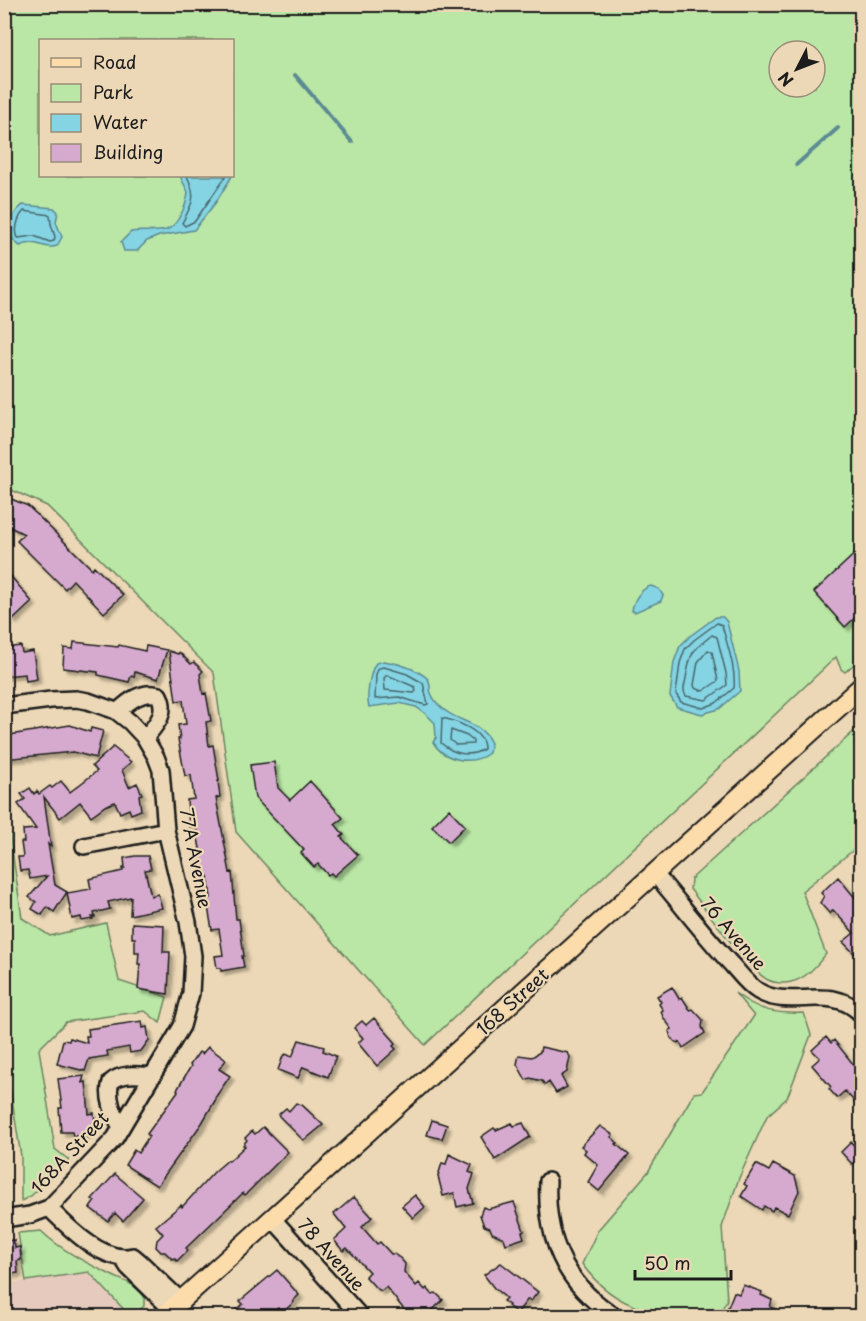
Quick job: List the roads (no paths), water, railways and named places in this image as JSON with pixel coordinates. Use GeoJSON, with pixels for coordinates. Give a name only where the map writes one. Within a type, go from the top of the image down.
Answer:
{"type":"FeatureCollection","features":[{"type":"Feature","properties":{"kind":"main road","name":"168 Street"},"geometry":{"type":"LineString","coordinates":[[172,1310],[861,686]]}},
{"type":"Feature","properties":{"kind":"street"},"geometry":{"type":"LineString","coordinates":[[4,706],[76,699],[100,704],[117,712],[137,697],[159,695],[162,715],[145,738]]}},
{"type":"Feature","properties":{"kind":"street","name":"77A Avenue"},"geometry":{"type":"LineString","coordinates":[[117,712],[145,738],[161,771],[166,830],[193,950],[190,993],[182,1026]]}},
{"type":"Feature","properties":{"kind":"street"},"geometry":{"type":"LineString","coordinates":[[84,846],[166,830]]}},
{"type":"Feature","properties":{"kind":"street","name":"76 Avenue"},"geometry":{"type":"LineString","coordinates":[[655,874],[719,951],[758,991],[768,996],[837,999],[847,1003],[861,1015]]}},
{"type":"Feature","properties":{"kind":"street","name":"168A Street"},"geometry":{"type":"LineString","coordinates":[[4,1220],[30,1215],[49,1208],[115,1138],[182,1026]]}},
{"type":"Feature","properties":{"kind":"street"},"geometry":{"type":"LineString","coordinates":[[121,1128],[113,1110],[109,1091],[111,1082],[117,1077],[136,1074],[153,1076]]}},
{"type":"Feature","properties":{"kind":"street"},"geometry":{"type":"LineString","coordinates":[[548,1181],[547,1205],[550,1223],[554,1240],[564,1263],[579,1287],[590,1299],[615,1317]]}},
{"type":"Feature","properties":{"kind":"street"},"geometry":{"type":"LineString","coordinates":[[49,1208],[86,1242],[123,1259],[128,1267],[172,1310]]}},
{"type":"Feature","properties":{"kind":"street","name":"78 Avenue"},"geometry":{"type":"LineString","coordinates":[[273,1219],[360,1317]]}},
{"type":"Feature","properties":{"kind":"water"},"geometry":{"type":"Polygon","coordinates":[[[180,177],[231,177],[216,202],[194,230],[159,236],[147,241],[137,251],[124,251],[121,242],[131,232],[170,228],[184,208],[188,192],[180,177]]]}},
{"type":"Feature","properties":{"kind":"water"},"geometry":{"type":"Polygon","coordinates":[[[23,205],[54,208],[58,212],[56,222],[62,237],[57,246],[48,247],[31,243],[20,246],[15,242],[10,231],[12,219],[23,205]]]}},
{"type":"Feature","properties":{"kind":"water"},"geometry":{"type":"Polygon","coordinates":[[[651,586],[659,589],[663,595],[661,601],[635,612],[632,611],[638,595],[651,586]]]}},
{"type":"Feature","properties":{"kind":"water"},"geometry":{"type":"Polygon","coordinates":[[[716,617],[723,617],[727,622],[739,671],[740,691],[719,709],[702,714],[677,707],[670,696],[674,662],[680,646],[716,617]]]}},
{"type":"Feature","properties":{"kind":"water"},"geometry":{"type":"Polygon","coordinates":[[[384,661],[413,669],[424,675],[428,679],[435,701],[440,706],[455,717],[475,726],[487,736],[491,743],[489,753],[467,760],[451,757],[444,754],[433,742],[436,738],[435,723],[416,707],[399,703],[369,707],[370,678],[376,663],[384,661]]]}},
{"type":"Feature","properties":{"kind":"waterway"},"geometry":{"type":"LineString","coordinates":[[295,75],[352,142]]}},
{"type":"Feature","properties":{"kind":"waterway"},"geometry":{"type":"LineString","coordinates":[[796,165],[838,128]]}}]}
